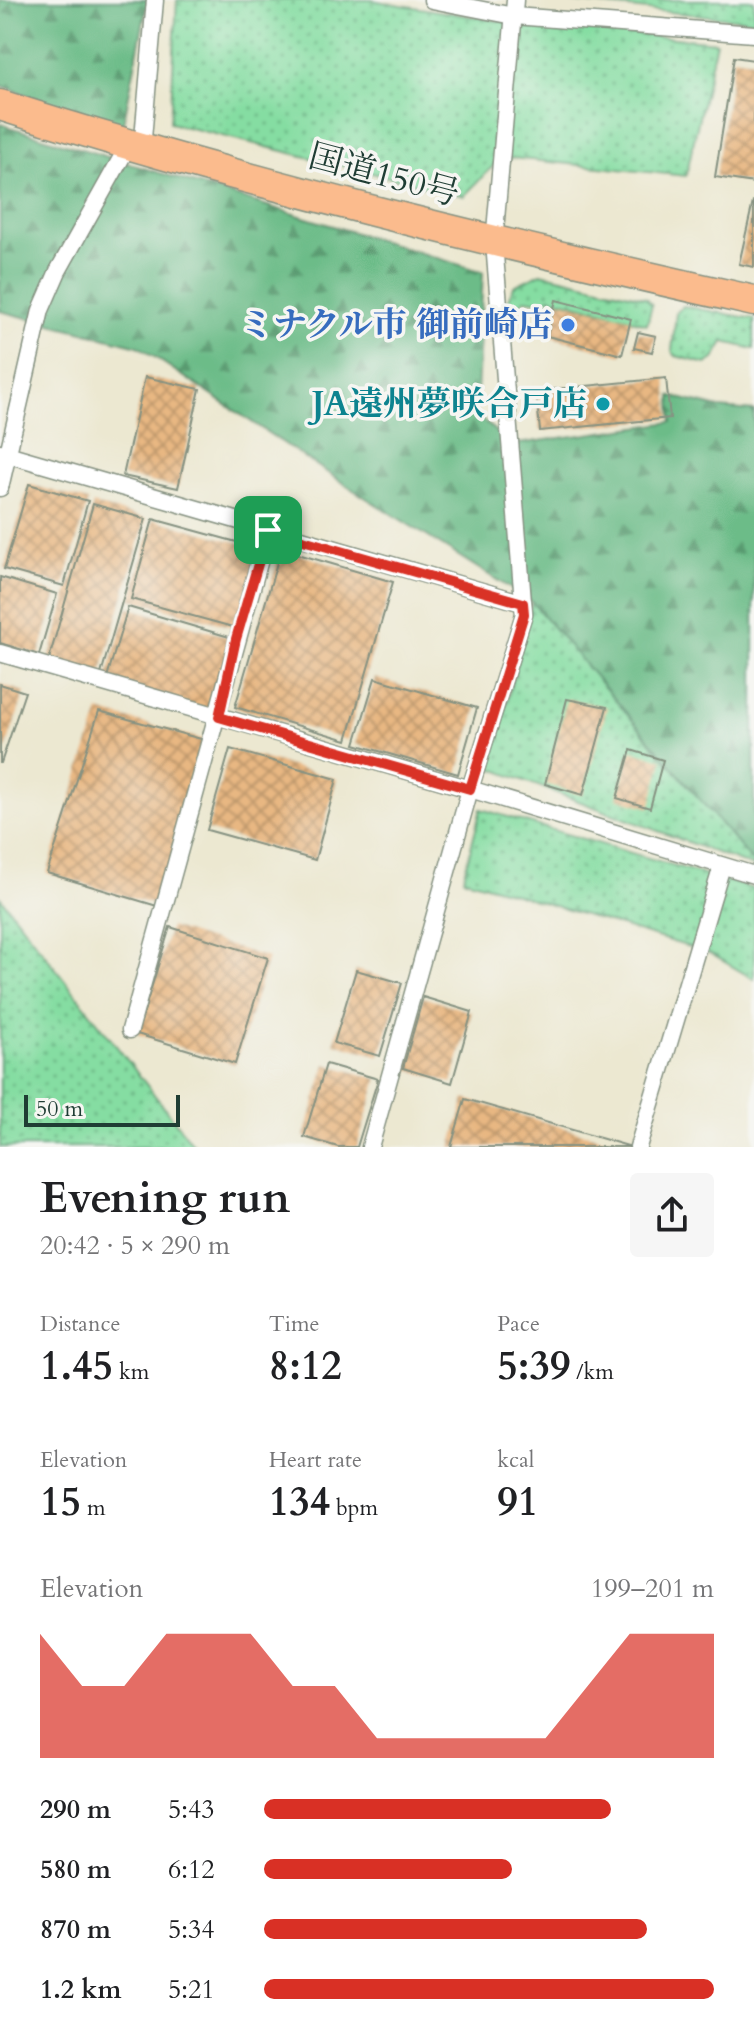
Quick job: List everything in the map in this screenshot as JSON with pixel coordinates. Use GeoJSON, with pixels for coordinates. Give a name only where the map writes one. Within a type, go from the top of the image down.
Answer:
{"type":"FeatureCollection","features":[{"type":"Feature","properties":{"kind":"highway","name":"国道150号"},"geometry":{"type":"LineString","coordinates":[[0,105],[135,148],[494,243],[754,301]]}},
{"type":"Feature","properties":{"kind":"street"},"geometry":{"type":"LineString","coordinates":[[0,488],[4,454],[41,310],[58,271],[135,148],[155,0]]}},
{"type":"Feature","properties":{"kind":"street"},"geometry":{"type":"LineString","coordinates":[[432,0],[754,34]]}},
{"type":"Feature","properties":{"kind":"street"},"geometry":{"type":"LineString","coordinates":[[370,1147],[470,789],[524,614],[494,243],[515,8]]}},
{"type":"Feature","properties":{"kind":"street"},"geometry":{"type":"LineString","coordinates":[[4,454],[523,603]]}},
{"type":"Feature","properties":{"kind":"street"},"geometry":{"type":"LineString","coordinates":[[130,1030],[219,717],[236,639],[268,530]]}},
{"type":"Feature","properties":{"kind":"street"},"geometry":{"type":"LineString","coordinates":[[0,653],[754,875]]}},
{"type":"Feature","properties":{"kind":"street"},"geometry":{"type":"LineString","coordinates":[[638,1147],[722,866]]}},
{"type":"Feature","properties":{"kind":"green space"},"geometry":{"type":"Polygon","coordinates":[[[0,0],[148,0],[122,130],[0,85],[0,0]]]}},
{"type":"Feature","properties":{"kind":"green space"},"geometry":{"type":"Polygon","coordinates":[[[177,0],[371,0],[499,21],[716,42],[686,176],[502,157],[464,196],[170,123],[177,0]]]}},
{"type":"Feature","properties":{"kind":"green space"},"geometry":{"type":"Polygon","coordinates":[[[547,0],[754,0],[754,21],[740,19],[547,0]]]}},
{"type":"Feature","properties":{"kind":"green space"},"geometry":{"type":"Polygon","coordinates":[[[0,124],[483,272],[476,414],[511,445],[672,422],[671,396],[719,408],[754,411],[754,863],[532,602],[355,491],[138,346],[0,311],[0,124]]]}},
{"type":"Feature","properties":{"kind":"green space"},"geometry":{"type":"Polygon","coordinates":[[[541,273],[646,298],[652,305],[647,324],[550,297],[547,302],[525,299],[508,319],[507,304],[514,286],[541,273]]]}},
{"type":"Feature","properties":{"kind":"green space"},"geometry":{"type":"Polygon","coordinates":[[[683,306],[754,319],[754,349],[724,342],[714,359],[706,364],[676,356],[672,351],[676,313],[683,306]]]}},
{"type":"Feature","properties":{"kind":"green space"},"geometry":{"type":"Polygon","coordinates":[[[532,602],[754,863],[754,867],[490,768],[532,602]]]}},
{"type":"Feature","properties":{"kind":"green space"},"geometry":{"type":"Polygon","coordinates":[[[481,809],[754,889],[754,979],[709,953],[463,878],[481,809]]]}},
{"type":"Feature","properties":{"kind":"green space"},"geometry":{"type":"Polygon","coordinates":[[[0,897],[195,1147],[0,1147],[0,897]]]}},
{"type":"Feature","properties":{"kind":"building"},"geometry":{"type":"Polygon","coordinates":[[[734,57],[754,60],[754,183],[715,177],[734,57]]]}},
{"type":"Feature","properties":{"kind":"building"},"geometry":{"type":"Polygon","coordinates":[[[754,202],[754,267],[739,264],[754,202]]]}},
{"type":"Feature","properties":{"kind":"building"},"geometry":{"type":"Polygon","coordinates":[[[556,300],[631,319],[622,355],[547,336],[556,300]]]}},
{"type":"Feature","properties":{"kind":"building"},"geometry":{"type":"Polygon","coordinates":[[[638,332],[656,336],[652,352],[634,348],[638,332]]]}},
{"type":"Feature","properties":{"kind":"building"},"geometry":{"type":"Polygon","coordinates":[[[145,377],[200,389],[178,488],[123,476],[145,377]]]}},
{"type":"Feature","properties":{"kind":"building","name":"JA遠州夢咲合戸店"},"geometry":{"type":"Polygon","coordinates":[[[666,378],[670,418],[540,431],[536,391],[666,378]]]}},
{"type":"Feature","properties":{"kind":"building"},"geometry":{"type":"Polygon","coordinates":[[[29,484],[88,501],[64,586],[4,569],[29,484]]]}},
{"type":"Feature","properties":{"kind":"building"},"geometry":{"type":"Polygon","coordinates":[[[93,504],[146,519],[99,681],[47,666],[93,504]]]}},
{"type":"Feature","properties":{"kind":"building"},"geometry":{"type":"Polygon","coordinates":[[[153,519],[262,549],[240,629],[131,599],[153,519]]]}},
{"type":"Feature","properties":{"kind":"building"},"geometry":{"type":"Polygon","coordinates":[[[281,549],[393,582],[347,740],[235,707],[281,549]]]}},
{"type":"Feature","properties":{"kind":"building"},"geometry":{"type":"Polygon","coordinates":[[[0,577],[57,594],[39,655],[0,643],[0,577]]]}},
{"type":"Feature","properties":{"kind":"building"},"geometry":{"type":"Polygon","coordinates":[[[128,607],[236,639],[212,716],[105,684],[128,607]]]}},
{"type":"Feature","properties":{"kind":"building"},"geometry":{"type":"Polygon","coordinates":[[[375,678],[477,708],[458,774],[355,744],[375,678]]]}},
{"type":"Feature","properties":{"kind":"building"},"geometry":{"type":"Polygon","coordinates":[[[0,684],[25,692],[1,763],[0,763],[0,684]]]}},
{"type":"Feature","properties":{"kind":"building"},"geometry":{"type":"Polygon","coordinates":[[[567,699],[607,707],[583,795],[545,784],[567,699]]]}},
{"type":"Feature","properties":{"kind":"building"},"geometry":{"type":"Polygon","coordinates":[[[99,711],[212,742],[157,906],[47,873],[99,711]]]}},
{"type":"Feature","properties":{"kind":"building"},"geometry":{"type":"Polygon","coordinates":[[[230,749],[337,779],[315,860],[207,830],[230,749]]]}},
{"type":"Feature","properties":{"kind":"building"},"geometry":{"type":"Polygon","coordinates":[[[631,750],[663,760],[650,808],[617,798],[631,750]]]}},
{"type":"Feature","properties":{"kind":"building"},"geometry":{"type":"Polygon","coordinates":[[[170,927],[268,958],[235,1064],[137,1034],[170,927]]]}},
{"type":"Feature","properties":{"kind":"building"},"geometry":{"type":"Polygon","coordinates":[[[356,970],[402,983],[380,1056],[334,1043],[356,970]]]}},
{"type":"Feature","properties":{"kind":"building"},"geometry":{"type":"Polygon","coordinates":[[[423,997],[472,1012],[452,1083],[403,1068],[423,997]]]}},
{"type":"Feature","properties":{"kind":"building"},"geometry":{"type":"Polygon","coordinates":[[[326,1064],[378,1079],[357,1147],[338,1147],[304,1137],[326,1064]]]}},
{"type":"Feature","properties":{"kind":"building"},"geometry":{"type":"Polygon","coordinates":[[[465,1099],[628,1146],[628,1147],[451,1147],[465,1099]]]}},
{"type":"Feature","properties":{"kind":"place","name":"ミナクル市 御前崎店"},"geometry":{"type":"Point","coordinates":[568,325]}},
{"type":"Feature","properties":{"kind":"place","name":"JA遠州夢咲合戸店"},"geometry":{"type":"Point","coordinates":[603,404]}},
{"type":"Feature","properties":{"kind":"route"},"geometry":{"type":"LineString","coordinates":[[268,530],[523,603],[524,614],[470,789],[219,717],[236,639],[268,530]]}}]}
